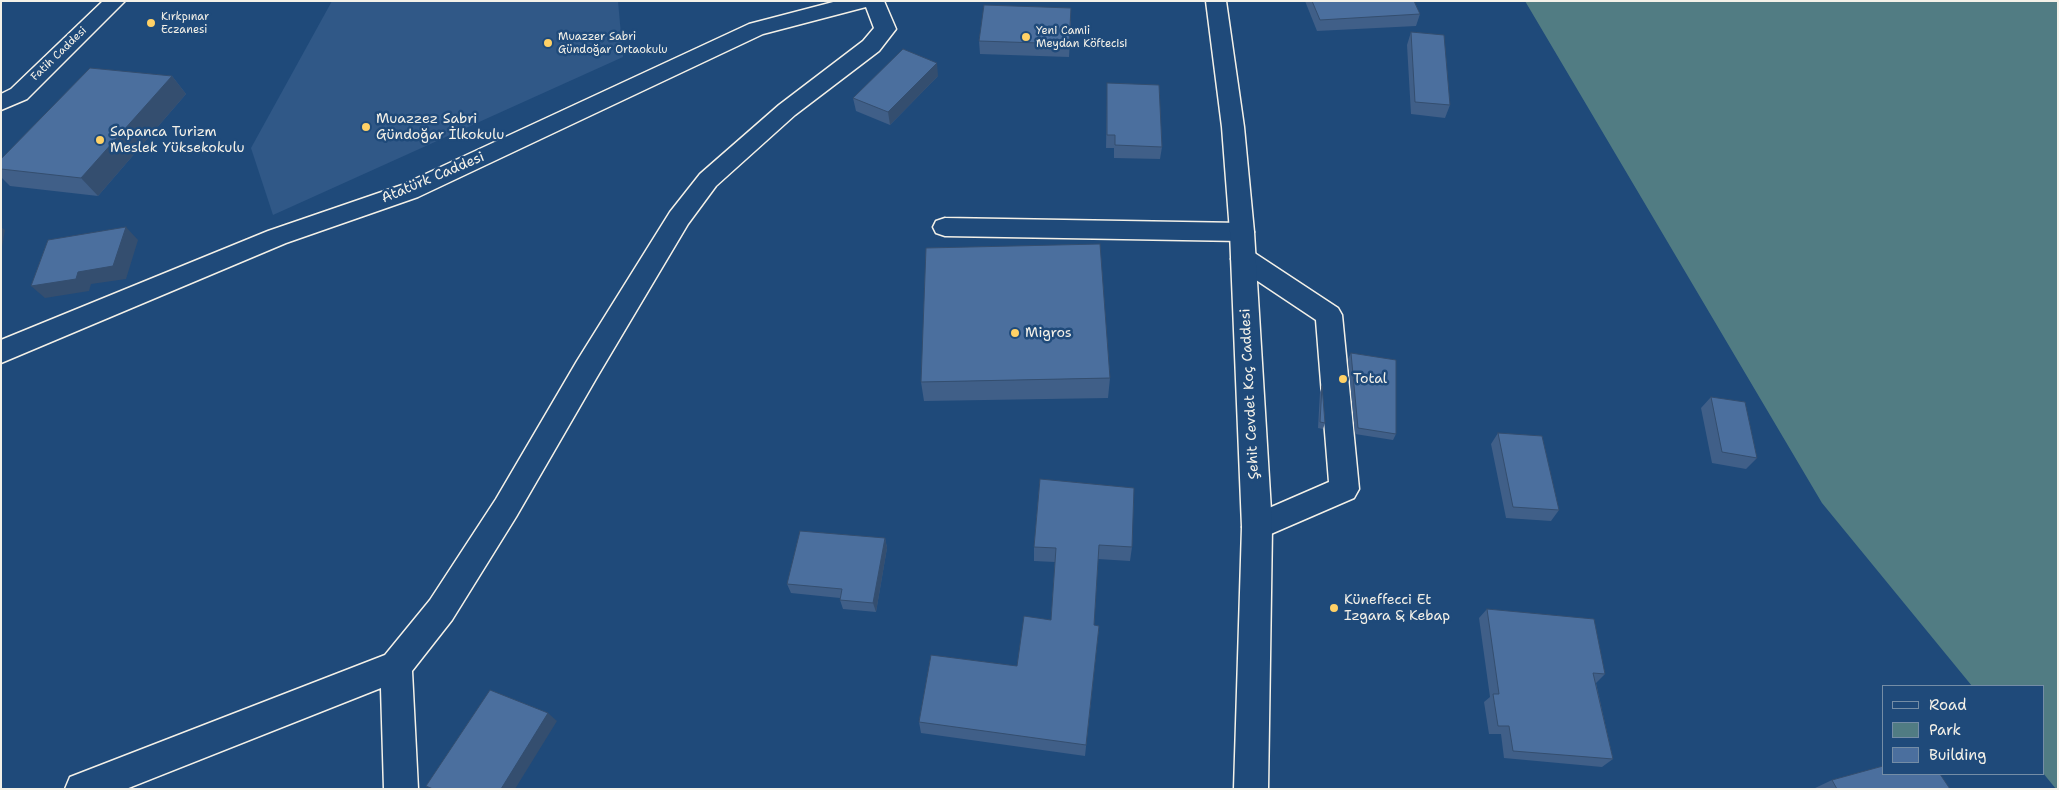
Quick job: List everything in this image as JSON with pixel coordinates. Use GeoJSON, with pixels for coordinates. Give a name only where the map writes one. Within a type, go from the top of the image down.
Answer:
{"type":"FeatureCollection","features":[{"type":"Feature","properties":{"kind":"street","name":"Fatih Caddesi"},"geometry":{"type":"LineString","coordinates":[[1,103],[19,94],[115,1]]}},
{"type":"Feature","properties":{"kind":"street","name":"Atatürk Caddesi"},"geometry":{"type":"LineString","coordinates":[[1,352],[277,238],[410,191],[756,29],[863,1]]}},
{"type":"Feature","properties":{"kind":"street"},"geometry":{"type":"LineString","coordinates":[[82,789],[396,666],[441,610],[506,508],[587,368],[679,218],[715,173],[787,110],[871,46],[885,29],[874,1]]}},
{"type":"Feature","properties":{"kind":"street","name":"Şehit Cevdet Koç Caddesi"},"geometry":{"type":"LineString","coordinates":[[1216,1],[1233,127],[1242,232],[1257,527],[1251,789]]}},
{"type":"Feature","properties":{"kind":"street"},"geometry":{"type":"LineString","coordinates":[[945,227],[1242,232]]}},
{"type":"Feature","properties":{"kind":"street"},"geometry":{"type":"LineString","coordinates":[[1244,259],[1328,314],[1344,489],[1257,527]]}},
{"type":"Feature","properties":{"kind":"street"},"geometry":{"type":"LineString","coordinates":[[396,666],[401,789]]}},
{"type":"Feature","properties":{"kind":"shaded area","name":"Muazzez Sabri Gündoğar İlkokulu"},"geometry":{"type":"Polygon","coordinates":[[[332,1],[618,1],[623,57],[273,215],[251,148],[332,1]]]}},
{"type":"Feature","properties":{"kind":"green space"},"geometry":{"type":"Polygon","coordinates":[[[1525,1],[2058,1],[2058,789],[2044,774],[2044,685],[1971,685],[1822,503],[1525,1]]]}},
{"type":"Feature","properties":{"kind":"building"},"geometry":{"type":"Polygon","coordinates":[[[1312,1],[1414,1],[1420,14],[1320,20],[1312,1]]]}},
{"type":"Feature","properties":{"kind":"building","name":"Yeni Camii Meydan Köftecisi"},"geometry":{"type":"Polygon","coordinates":[[[984,5],[1071,8],[1069,44],[979,41],[984,5]]]}},
{"type":"Feature","properties":{"kind":"building"},"geometry":{"type":"Polygon","coordinates":[[[1411,32],[1444,35],[1450,105],[1415,102],[1411,32]]]}},
{"type":"Feature","properties":{"kind":"building"},"geometry":{"type":"Polygon","coordinates":[[[903,49],[937,63],[888,112],[853,98],[903,49]]]}},
{"type":"Feature","properties":{"kind":"building"},"geometry":{"type":"Polygon","coordinates":[[[90,68],[172,76],[81,178],[1,169],[1,159],[90,68]]]}},
{"type":"Feature","properties":{"kind":"building"},"geometry":{"type":"Polygon","coordinates":[[[1107,83],[1159,85],[1162,147],[1115,145],[1115,135],[1107,135],[1107,83]]]}},
{"type":"Feature","properties":{"kind":"building"},"geometry":{"type":"Polygon","coordinates":[[[126,227],[113,266],[78,272],[76,279],[31,286],[48,240],[126,227]]]}},
{"type":"Feature","properties":{"kind":"building","name":"Migros"},"geometry":{"type":"Polygon","coordinates":[[[1100,244],[1110,378],[921,382],[926,248],[1100,244]]]}},
{"type":"Feature","properties":{"kind":"building"},"geometry":{"type":"Polygon","coordinates":[[[1351,353],[1396,360],[1396,434],[1358,428],[1351,353]]]}},
{"type":"Feature","properties":{"kind":"building"},"geometry":{"type":"Polygon","coordinates":[[[1322,386],[1325,423],[1320,422],[1322,386]]]}},
{"type":"Feature","properties":{"kind":"building"},"geometry":{"type":"Polygon","coordinates":[[[1711,397],[1745,402],[1757,458],[1722,452],[1711,397]]]}},
{"type":"Feature","properties":{"kind":"building"},"geometry":{"type":"Polygon","coordinates":[[[1498,433],[1542,436],[1559,510],[1513,507],[1498,433]]]}},
{"type":"Feature","properties":{"kind":"building"},"geometry":{"type":"Polygon","coordinates":[[[1040,479],[1134,488],[1132,547],[1099,545],[1094,625],[1099,626],[1086,745],[919,722],[931,655],[1017,666],[1024,616],[1051,620],[1056,548],[1034,547],[1040,479]]]}},
{"type":"Feature","properties":{"kind":"building"},"geometry":{"type":"Polygon","coordinates":[[[800,531],[885,538],[873,603],[840,600],[842,589],[787,584],[800,531]]]}},
{"type":"Feature","properties":{"kind":"building"},"geometry":{"type":"Polygon","coordinates":[[[1487,609],[1594,619],[1605,674],[1593,673],[1613,759],[1513,751],[1509,726],[1498,726],[1493,694],[1499,694],[1487,609]]]}},
{"type":"Feature","properties":{"kind":"building"},"geometry":{"type":"Polygon","coordinates":[[[490,690],[548,713],[501,789],[433,789],[426,786],[490,690]]]}},
{"type":"Feature","properties":{"kind":"building"},"geometry":{"type":"Polygon","coordinates":[[[1882,766],[1882,775],[1941,775],[1950,789],[1837,789],[1832,780],[1882,766]]]}},
{"type":"Feature","properties":{"kind":"place","name":"Kırkpınar Eczanesi"},"geometry":{"type":"Point","coordinates":[151,23]}},
{"type":"Feature","properties":{"kind":"place","name":"Yeni Camii Meydan Köftecisi"},"geometry":{"type":"Point","coordinates":[1026,37]}},
{"type":"Feature","properties":{"kind":"place","name":"Muazzer Sabri Gündoğar Ortaokulu"},"geometry":{"type":"Point","coordinates":[548,43]}},
{"type":"Feature","properties":{"kind":"place","name":"Muazzez Sabri Gündoğar İlkokulu"},"geometry":{"type":"Point","coordinates":[366,127]}},
{"type":"Feature","properties":{"kind":"place","name":"Sapanca Turizm Meslek Yüksekokulu"},"geometry":{"type":"Point","coordinates":[100,140]}},
{"type":"Feature","properties":{"kind":"place","name":"Migros"},"geometry":{"type":"Point","coordinates":[1015,333]}},
{"type":"Feature","properties":{"kind":"place","name":"Total"},"geometry":{"type":"Point","coordinates":[1343,379]}},
{"type":"Feature","properties":{"kind":"place","name":"Küneffecci Et Izgara & Kebap"},"geometry":{"type":"Point","coordinates":[1334,608]}}]}
